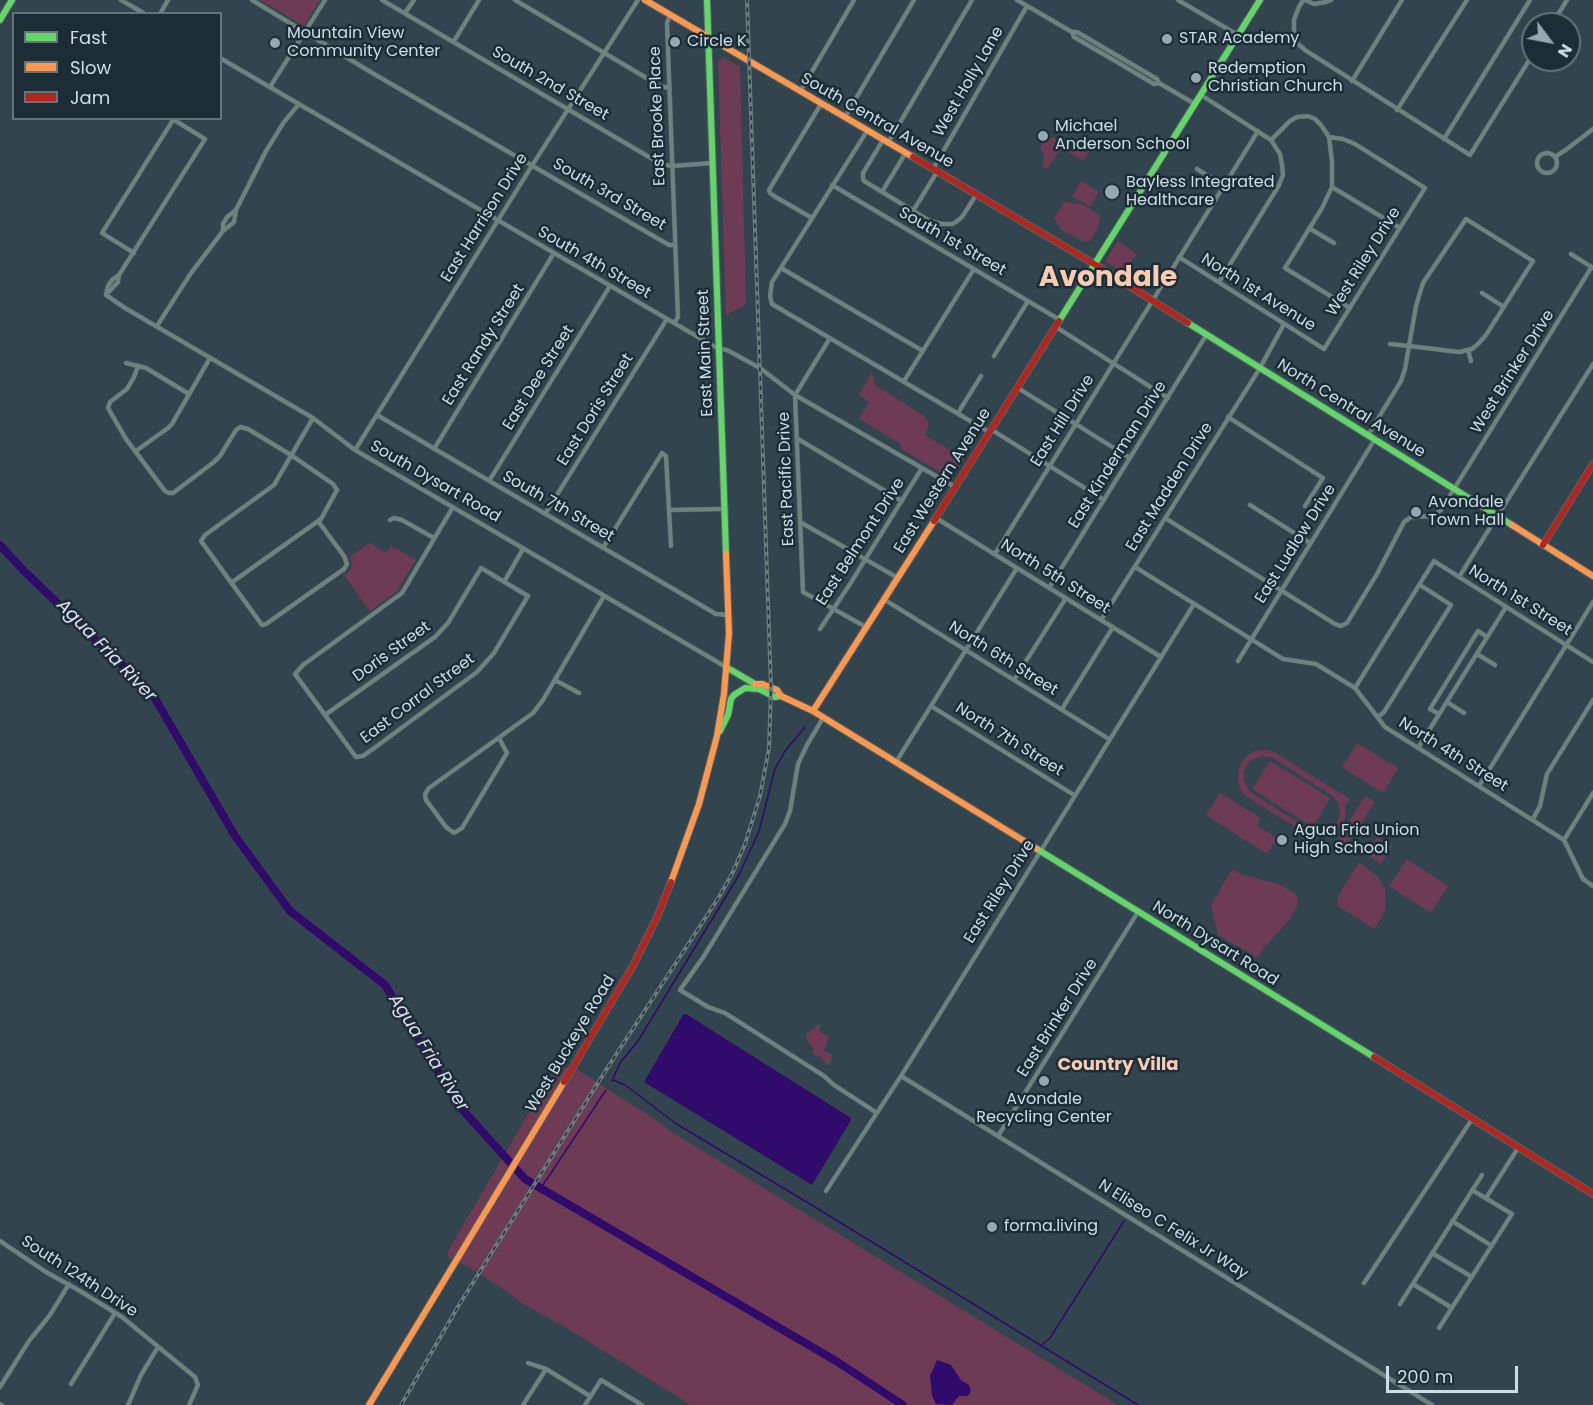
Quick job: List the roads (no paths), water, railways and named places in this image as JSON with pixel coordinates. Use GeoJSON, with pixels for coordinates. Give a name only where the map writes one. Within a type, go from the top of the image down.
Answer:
{"type":"FeatureCollection","features":[{"type":"Feature","properties":{"kind":"main road"},"geometry":{"type":"LineString","coordinates":[[0,20],[12,0]]}},
{"type":"Feature","properties":{"kind":"main road","name":"South Central Avenue"},"geometry":{"type":"LineString","coordinates":[[645,0],[1095,265]]}},
{"type":"Feature","properties":{"kind":"main road","name":"East Main Street"},"geometry":{"type":"LineString","coordinates":[[706,0],[725,509],[729,643],[726,668]]}},
{"type":"Feature","properties":{"kind":"main road"},"geometry":{"type":"LineString","coordinates":[[1238,35],[1260,0]]}},
{"type":"Feature","properties":{"kind":"main road","name":"East Western Avenue"},"geometry":{"type":"LineString","coordinates":[[813,711],[885,600],[1238,35]]}},
{"type":"Feature","properties":{"kind":"main road","name":"North Central Avenue"},"geometry":{"type":"LineString","coordinates":[[1095,265],[1593,576]]}},
{"type":"Feature","properties":{"kind":"main road"},"geometry":{"type":"LineString","coordinates":[[1543,545],[1593,464]]}},
{"type":"Feature","properties":{"kind":"main road","name":"South Dysart Road"},"geometry":{"type":"LineString","coordinates":[[726,668],[775,697],[781,696],[823,718]]}},
{"type":"Feature","properties":{"kind":"main road","name":"West Buckeye Road"},"geometry":{"type":"LineString","coordinates":[[369,1405],[625,979],[658,915],[684,849],[717,736],[726,668]]}},
{"type":"Feature","properties":{"kind":"main road"},"geometry":{"type":"LineString","coordinates":[[717,736],[728,716],[734,695],[745,688],[757,687]]}},
{"type":"Feature","properties":{"kind":"main road","name":"North Dysart Road"},"geometry":{"type":"LineString","coordinates":[[823,718],[1593,1194]]}},
{"type":"Feature","properties":{"kind":"street"},"geometry":{"type":"LineString","coordinates":[[122,0],[141,12]]}},
{"type":"Feature","properties":{"kind":"street","name":"South 3rd Street"},"geometry":{"type":"LineString","coordinates":[[252,0],[374,74],[533,164],[669,245],[675,245]]}},
{"type":"Feature","properties":{"kind":"street"},"geometry":{"type":"LineString","coordinates":[[270,87],[325,0]]}},
{"type":"Feature","properties":{"kind":"street","name":"South 2nd Street"},"geometry":{"type":"LineString","coordinates":[[382,0],[661,164],[672,166],[713,163]]}},
{"type":"Feature","properties":{"kind":"street"},"geometry":{"type":"LineString","coordinates":[[405,13],[414,0]]}},
{"type":"Feature","properties":{"kind":"street"},"geometry":{"type":"LineString","coordinates":[[454,41],[479,0]]}},
{"type":"Feature","properties":{"kind":"street"},"geometry":{"type":"LineString","coordinates":[[515,0],[660,86],[669,88]]}},
{"type":"Feature","properties":{"kind":"street","name":"East Harrison Drive"},"geometry":{"type":"LineString","coordinates":[[355,450],[638,0]]}},
{"type":"Feature","properties":{"kind":"street"},"geometry":{"type":"LineString","coordinates":[[800,92],[854,0]]}},
{"type":"Feature","properties":{"kind":"street"},"geometry":{"type":"LineString","coordinates":[[844,118],[914,0]]}},
{"type":"Feature","properties":{"kind":"street"},"geometry":{"type":"LineString","coordinates":[[972,0],[862,176],[866,183],[933,222],[942,224],[956,222],[976,195]]}},
{"type":"Feature","properties":{"kind":"street"},"geometry":{"type":"LineString","coordinates":[[1017,0],[1072,32],[1074,37],[1109,58],[1195,104]]}},
{"type":"Feature","properties":{"kind":"street"},"geometry":{"type":"LineString","coordinates":[[1178,0],[1238,35]]}},
{"type":"Feature","properties":{"kind":"street"},"geometry":{"type":"LineString","coordinates":[[1331,0],[1326,3],[1304,0],[1294,20],[1294,33],[1298,43],[1352,81],[1470,155],[1522,72]]}},
{"type":"Feature","properties":{"kind":"street"},"geometry":{"type":"LineString","coordinates":[[1352,81],[1402,0]]}},
{"type":"Feature","properties":{"kind":"street"},"geometry":{"type":"LineString","coordinates":[[1397,110],[1467,0]]}},
{"type":"Feature","properties":{"kind":"street"},"geometry":{"type":"LineString","coordinates":[[1444,139],[1530,0]]}},
{"type":"Feature","properties":{"kind":"street","name":"West Holly Lane"},"geometry":{"type":"LineString","coordinates":[[913,211],[1027,6]]}},
{"type":"Feature","properties":{"kind":"street","name":"East Brooke Place"},"geometry":{"type":"LineString","coordinates":[[670,15],[667,22],[678,317],[674,323]]}},
{"type":"Feature","properties":{"kind":"street","name":"South 4th Street"},"geometry":{"type":"LineString","coordinates":[[222,59],[719,349],[728,350],[760,368],[795,395],[955,488]]}},
{"type":"Feature","properties":{"kind":"street"},"geometry":{"type":"LineString","coordinates":[[1201,95],[1271,140],[1282,160],[1283,170],[1281,181],[1219,282]]}},
{"type":"Feature","properties":{"kind":"street"},"geometry":{"type":"LineString","coordinates":[[157,326],[185,281],[223,231],[234,222],[236,210],[266,151],[284,122],[299,104]]}},
{"type":"Feature","properties":{"kind":"street"},"geometry":{"type":"LineString","coordinates":[[812,218],[770,193],[770,186],[821,104]]}},
{"type":"Feature","properties":{"kind":"street"},"geometry":{"type":"LineString","coordinates":[[1296,109],[1297,117]]}},
{"type":"Feature","properties":{"kind":"street"},"geometry":{"type":"LineString","coordinates":[[1271,140],[1290,121],[1297,117],[1308,116],[1321,125],[1329,137],[1333,170],[1332,187],[1322,208],[1285,268],[1350,308]]}},
{"type":"Feature","properties":{"kind":"street"},"geometry":{"type":"LineString","coordinates":[[171,120],[102,233],[134,253],[205,139],[174,120]]}},
{"type":"Feature","properties":{"kind":"street"},"geometry":{"type":"LineString","coordinates":[[1555,157],[1593,129]]}},
{"type":"Feature","properties":{"kind":"street"},"geometry":{"type":"LineString","coordinates":[[867,131],[772,282],[770,296],[772,304],[1104,500]]}},
{"type":"Feature","properties":{"kind":"street","name":"East Hill Drive"},"geometry":{"type":"LineString","coordinates":[[995,554],[1258,131]]}},
{"type":"Feature","properties":{"kind":"street","name":"West Riley Drive"},"geometry":{"type":"LineString","coordinates":[[1324,349],[1425,188],[1355,144],[1329,137]]}},
{"type":"Feature","properties":{"kind":"street"},"geometry":{"type":"LineString","coordinates":[[1549,153],[1555,157],[1557,165],[1554,170],[1548,173],[1540,170],[1537,162],[1540,156],[1549,153]]}},
{"type":"Feature","properties":{"kind":"street"},"geometry":{"type":"LineString","coordinates":[[882,192],[905,154]]}},
{"type":"Feature","properties":{"kind":"street"},"geometry":{"type":"LineString","coordinates":[[1197,169],[1224,186]]}},
{"type":"Feature","properties":{"kind":"street","name":"South 1st Street"},"geometry":{"type":"LineString","coordinates":[[832,185],[1060,320]]}},
{"type":"Feature","properties":{"kind":"street"},"geometry":{"type":"LineString","coordinates":[[1332,187],[1400,228]]}},
{"type":"Feature","properties":{"kind":"street"},"geometry":{"type":"LineString","coordinates":[[223,231],[225,220],[236,210]]}},
{"type":"Feature","properties":{"kind":"street"},"geometry":{"type":"LineString","coordinates":[[1368,435],[1401,381],[1405,369],[1409,346],[1416,306],[1424,283],[1466,219],[1533,261],[1482,340],[1468,350],[1459,352],[1409,346],[1390,344]]}},
{"type":"Feature","properties":{"kind":"street"},"geometry":{"type":"LineString","coordinates":[[1309,228],[1334,243]]}},
{"type":"Feature","properties":{"kind":"street","name":"South Dysart Road"},"geometry":{"type":"LineString","coordinates":[[134,253],[119,275],[112,280],[106,295],[125,309],[313,418],[355,450],[726,668]]}},
{"type":"Feature","properties":{"kind":"street","name":"East Randy Street"},"geometry":{"type":"LineString","coordinates":[[434,449],[554,254]]}},
{"type":"Feature","properties":{"kind":"street"},"geometry":{"type":"LineString","coordinates":[[1571,254],[1592,268]]}},
{"type":"Feature","properties":{"kind":"street","name":"North 1st Avenue"},"geometry":{"type":"LineString","coordinates":[[1179,257],[1324,349]]}},
{"type":"Feature","properties":{"kind":"street"},"geometry":{"type":"LineString","coordinates":[[781,267],[923,351]]}},
{"type":"Feature","properties":{"kind":"street","name":"West Brinker Drive"},"geometry":{"type":"LineString","coordinates":[[1454,489],[1592,268]]}},
{"type":"Feature","properties":{"kind":"street"},"geometry":{"type":"LineString","coordinates":[[904,381],[974,269]]}},
{"type":"Feature","properties":{"kind":"street","name":"East Dee Street"},"geometry":{"type":"LineString","coordinates":[[489,481],[610,286]]}},
{"type":"Feature","properties":{"kind":"street"},"geometry":{"type":"LineString","coordinates":[[1482,293],[1504,307]]}},
{"type":"Feature","properties":{"kind":"street"},"geometry":{"type":"LineString","coordinates":[[994,356],[1028,301]]}},
{"type":"Feature","properties":{"kind":"street","name":"East Doris Street"},"geometry":{"type":"LineString","coordinates":[[545,514],[667,319]]}},
{"type":"Feature","properties":{"kind":"street","name":"East Madden Drive"},"geometry":{"type":"LineString","coordinates":[[1101,620],[1260,368],[1284,324]]}},
{"type":"Feature","properties":{"kind":"street"},"geometry":{"type":"LineString","coordinates":[[1056,327],[1168,398]]}},
{"type":"Feature","properties":{"kind":"street","name":"East Kinderman Drive"},"geometry":{"type":"LineString","coordinates":[[1049,588],[1207,334]]}},
{"type":"Feature","properties":{"kind":"street","name":"East Pacific Drive"},"geometry":{"type":"LineString","coordinates":[[830,338],[795,395],[803,592],[833,610]]}},
{"type":"Feature","properties":{"kind":"street"},"geometry":{"type":"LineString","coordinates":[[1468,350],[1471,361]]}},
{"type":"Feature","properties":{"kind":"street"},"geometry":{"type":"LineString","coordinates":[[136,452],[168,428],[210,358]]}},
{"type":"Feature","properties":{"kind":"street"},"geometry":{"type":"LineString","coordinates":[[126,363],[146,368],[189,394]]}},
{"type":"Feature","properties":{"kind":"street"},"geometry":{"type":"LineString","coordinates":[[1459,577],[1593,364]]}},
{"type":"Feature","properties":{"kind":"street"},"geometry":{"type":"LineString","coordinates":[[138,366],[127,389],[108,405],[108,408],[126,439],[169,494],[214,462],[240,427],[248,429],[291,455],[333,484],[337,490],[318,521],[231,583]]}},
{"type":"Feature","properties":{"kind":"street"},"geometry":{"type":"LineString","coordinates":[[958,413],[981,376]]}},
{"type":"Feature","properties":{"kind":"street"},"geometry":{"type":"LineString","coordinates":[[1017,388],[1130,458]]}},
{"type":"Feature","properties":{"kind":"street","name":"South 7th Street"},"geometry":{"type":"LineString","coordinates":[[377,415],[718,615],[728,615]]}},
{"type":"Feature","properties":{"kind":"street"},"geometry":{"type":"LineString","coordinates":[[1228,417],[1323,478],[1305,506]]}},
{"type":"Feature","properties":{"kind":"street"},"geometry":{"type":"LineString","coordinates":[[313,418],[274,485],[201,541],[262,625],[344,568],[347,563],[318,521]]}},
{"type":"Feature","properties":{"kind":"street"},"geometry":{"type":"LineString","coordinates":[[798,439],[902,501]]}},
{"type":"Feature","properties":{"kind":"street","name":"East Ludlow Drive"},"geometry":{"type":"LineString","coordinates":[[1238,661],[1375,439]]}},
{"type":"Feature","properties":{"kind":"street"},"geometry":{"type":"LineString","coordinates":[[603,548],[662,453],[666,456],[671,546]]}},
{"type":"Feature","properties":{"kind":"street","name":"East Belmont Drive"},"geometry":{"type":"LineString","coordinates":[[820,629],[922,468]]}},
{"type":"Feature","properties":{"kind":"street"},"geometry":{"type":"LineString","coordinates":[[1166,518],[1341,626],[1347,623],[1377,574],[1404,522],[1411,517],[1430,517],[1436,514],[1454,489]]}},
{"type":"Feature","properties":{"kind":"street"},"geometry":{"type":"LineString","coordinates":[[1250,505],[1310,543]]}},
{"type":"Feature","properties":{"kind":"street"},"geometry":{"type":"LineString","coordinates":[[325,716],[295,674],[303,665],[402,593],[453,507]]}},
{"type":"Feature","properties":{"kind":"street"},"geometry":{"type":"LineString","coordinates":[[669,510],[725,509]]}},
{"type":"Feature","properties":{"kind":"street","name":"North 5th Street"},"geometry":{"type":"LineString","coordinates":[[936,518],[1161,657]]}},
{"type":"Feature","properties":{"kind":"street"},"geometry":{"type":"LineString","coordinates":[[390,519],[402,520],[434,538]]}},
{"type":"Feature","properties":{"kind":"street"},"geometry":{"type":"LineString","coordinates":[[800,521],[898,579]]}},
{"type":"Feature","properties":{"kind":"street"},"geometry":{"type":"LineString","coordinates":[[504,582],[523,549]]}},
{"type":"Feature","properties":{"kind":"street","name":"North 1st Street"},"geometry":{"type":"LineString","coordinates":[[1420,585],[1434,561],[1593,662]]}},
{"type":"Feature","properties":{"kind":"street","name":"North 4th Street"},"geometry":{"type":"LineString","coordinates":[[1135,567],[1283,659],[1316,664],[1355,688],[1385,727],[1564,840]]}},
{"type":"Feature","properties":{"kind":"street","name":"Doris Street"},"geometry":{"type":"LineString","coordinates":[[325,716],[435,637],[448,623],[481,568],[504,582]]}},
{"type":"Feature","properties":{"kind":"street"},"geometry":{"type":"LineString","coordinates":[[896,762],[1017,568]]}},
{"type":"Feature","properties":{"kind":"street","name":"East Corral Street"},"geometry":{"type":"LineString","coordinates":[[325,716],[356,757],[363,756],[477,672],[494,653],[528,596],[504,582]]}},
{"type":"Feature","properties":{"kind":"street"},"geometry":{"type":"LineString","coordinates":[[1355,688],[1420,585],[1451,604],[1384,712],[1378,717]]}},
{"type":"Feature","properties":{"kind":"street"},"geometry":{"type":"LineString","coordinates":[[498,738],[507,753],[462,828],[454,833],[446,827],[426,800],[425,794],[429,788],[538,708],[604,596]]}},
{"type":"Feature","properties":{"kind":"street"},"geometry":{"type":"LineString","coordinates":[[1014,680],[1066,598]]}},
{"type":"Feature","properties":{"kind":"street","name":"North 6th Street"},"geometry":{"type":"LineString","coordinates":[[885,600],[1109,739]]}},
{"type":"Feature","properties":{"kind":"street"},"geometry":{"type":"LineString","coordinates":[[1479,786],[1593,602]]}},
{"type":"Feature","properties":{"kind":"street","name":"East Riley Drive"},"geometry":{"type":"LineString","coordinates":[[826,1191],[1194,604]]}},
{"type":"Feature","properties":{"kind":"street"},"geometry":{"type":"LineString","coordinates":[[1418,748],[1506,607]]}},
{"type":"Feature","properties":{"kind":"street"},"geometry":{"type":"LineString","coordinates":[[833,610],[867,628]]}},
{"type":"Feature","properties":{"kind":"street"},"geometry":{"type":"LineString","coordinates":[[1062,710],[1113,627]]}},
{"type":"Feature","properties":{"kind":"street"},"geometry":{"type":"LineString","coordinates":[[1439,714],[1430,709],[1478,631],[1487,637]]}},
{"type":"Feature","properties":{"kind":"street"},"geometry":{"type":"LineString","coordinates":[[1477,654],[1495,665]]}},
{"type":"Feature","properties":{"kind":"street"},"geometry":{"type":"LineString","coordinates":[[555,680],[579,693]]}},
{"type":"Feature","properties":{"kind":"street"},"geometry":{"type":"LineString","coordinates":[[1533,819],[1540,806],[1547,774],[1593,700]]}},
{"type":"Feature","properties":{"kind":"street"},"geometry":{"type":"LineString","coordinates":[[1447,702],[1464,713]]}},
{"type":"Feature","properties":{"kind":"street","name":"North 7th Street"},"geometry":{"type":"LineString","coordinates":[[931,706],[1074,795]]}},
{"type":"Feature","properties":{"kind":"street"},"geometry":{"type":"LineString","coordinates":[[823,718],[798,764],[785,824],[704,956],[680,990],[708,1007],[725,1013],[877,1113]]}},
{"type":"Feature","properties":{"kind":"street"},"geometry":{"type":"LineString","coordinates":[[1593,794],[1564,840],[1583,879],[1593,886]]}},
{"type":"Feature","properties":{"kind":"street","name":"East Brinker Drive"},"geometry":{"type":"LineString","coordinates":[[998,1136],[1138,912]]}},
{"type":"Feature","properties":{"kind":"street","name":"N Eliseo C Felix Jr Way"},"geometry":{"type":"LineString","coordinates":[[900,1076],[1432,1405]]}},
{"type":"Feature","properties":{"kind":"street"},"geometry":{"type":"LineString","coordinates":[[1364,1283],[1472,1119]]}},
{"type":"Feature","properties":{"kind":"street"},"geometry":{"type":"LineString","coordinates":[[1486,1198],[1518,1148]]}},
{"type":"Feature","properties":{"kind":"street"},"geometry":{"type":"LineString","coordinates":[[1400,1304],[1482,1175]]}},
{"type":"Feature","properties":{"kind":"street"},"geometry":{"type":"LineString","coordinates":[[1439,1328],[1512,1214],[1472,1190]]}},
{"type":"Feature","properties":{"kind":"street"},"geometry":{"type":"LineString","coordinates":[[1452,1221],[1492,1246]]}},
{"type":"Feature","properties":{"kind":"street","name":"South 124th Drive"},"geometry":{"type":"LineString","coordinates":[[0,1241],[46,1272],[115,1313],[195,1377],[198,1382],[189,1405]]}},
{"type":"Feature","properties":{"kind":"street"},"geometry":{"type":"LineString","coordinates":[[1432,1252],[1472,1277]]}},
{"type":"Feature","properties":{"kind":"street"},"geometry":{"type":"LineString","coordinates":[[0,1387],[69,1284]]}},
{"type":"Feature","properties":{"kind":"street"},"geometry":{"type":"LineString","coordinates":[[1413,1284],[1452,1308]]}},
{"type":"Feature","properties":{"kind":"street"},"geometry":{"type":"LineString","coordinates":[[72,1384],[115,1313]]}},
{"type":"Feature","properties":{"kind":"street"},"geometry":{"type":"LineString","coordinates":[[128,1405],[142,1372],[158,1347]]}},
{"type":"Feature","properties":{"kind":"street"},"geometry":{"type":"LineString","coordinates":[[528,1363],[546,1369],[590,1396]]}},
{"type":"Feature","properties":{"kind":"street"},"geometry":{"type":"LineString","coordinates":[[524,1405],[546,1369]]}},
{"type":"Feature","properties":{"kind":"street"},"geometry":{"type":"LineString","coordinates":[[585,1405],[601,1380],[642,1405]]}},
{"type":"Feature","properties":{"kind":"waterway","name":"Agua Fria River"},"geometry":{"type":"LineString","coordinates":[[0,545],[153,695],[235,836],[290,911],[385,985],[460,1107],[525,1179],[836,1361],[903,1405]]}},
{"type":"Feature","properties":{"kind":"waterway"},"geometry":{"type":"LineString","coordinates":[[612,1081],[620,1063],[638,1041],[739,875],[759,831],[775,769],[785,751],[805,727]]}},
{"type":"Feature","properties":{"kind":"waterway"},"geometry":{"type":"LineString","coordinates":[[613,1080],[625,1085],[675,1123],[1138,1405]]}},
{"type":"Feature","properties":{"kind":"waterway"},"geometry":{"type":"LineString","coordinates":[[541,1188],[606,1090]]}},
{"type":"Feature","properties":{"kind":"waterway"},"geometry":{"type":"LineString","coordinates":[[1041,1346],[1050,1338],[1124,1221]]}},
{"type":"Feature","properties":{"kind":"railway"},"geometry":{"type":"LineString","coordinates":[[401,1405],[459,1305],[606,1070],[719,897],[745,844],[760,796],[769,748],[771,688],[747,0]]}},
{"type":"Feature","properties":{"kind":"place","name":"STAR Academy"},"geometry":{"type":"Point","coordinates":[1167,39]}},
{"type":"Feature","properties":{"kind":"place","name":"Circle K"},"geometry":{"type":"Point","coordinates":[675,42]}},
{"type":"Feature","properties":{"kind":"place","name":"Mountain View Community Center"},"geometry":{"type":"Point","coordinates":[275,43]}},
{"type":"Feature","properties":{"kind":"place","name":"Redemption Christian Church"},"geometry":{"type":"Point","coordinates":[1196,78]}},
{"type":"Feature","properties":{"kind":"place","name":"Michael Anderson School"},"geometry":{"type":"Point","coordinates":[1043,136]}},
{"type":"Feature","properties":{"kind":"place","name":"Bayless Integrated Healthcare"},"geometry":{"type":"Point","coordinates":[1112,192]}},
{"type":"Feature","properties":{"kind":"place","name":"Avondale Town Hall"},"geometry":{"type":"Point","coordinates":[1416,512]}},
{"type":"Feature","properties":{"kind":"place","name":"Agua Fria Union High School"},"geometry":{"type":"Point","coordinates":[1282,840]}},
{"type":"Feature","properties":{"kind":"place","name":"Avondale Recycling Center"},"geometry":{"type":"Point","coordinates":[1044,1081]}},
{"type":"Feature","properties":{"kind":"place","name":"forma.living"},"geometry":{"type":"Point","coordinates":[992,1227]}},
{"type":"Feature","properties":{"kind":"district","name":"Avondale"},"geometry":{"type":"Point","coordinates":[1108,279]}},
{"type":"Feature","properties":{"kind":"district","name":"Country Villa"},"geometry":{"type":"Point","coordinates":[1118,1065]}}]}
